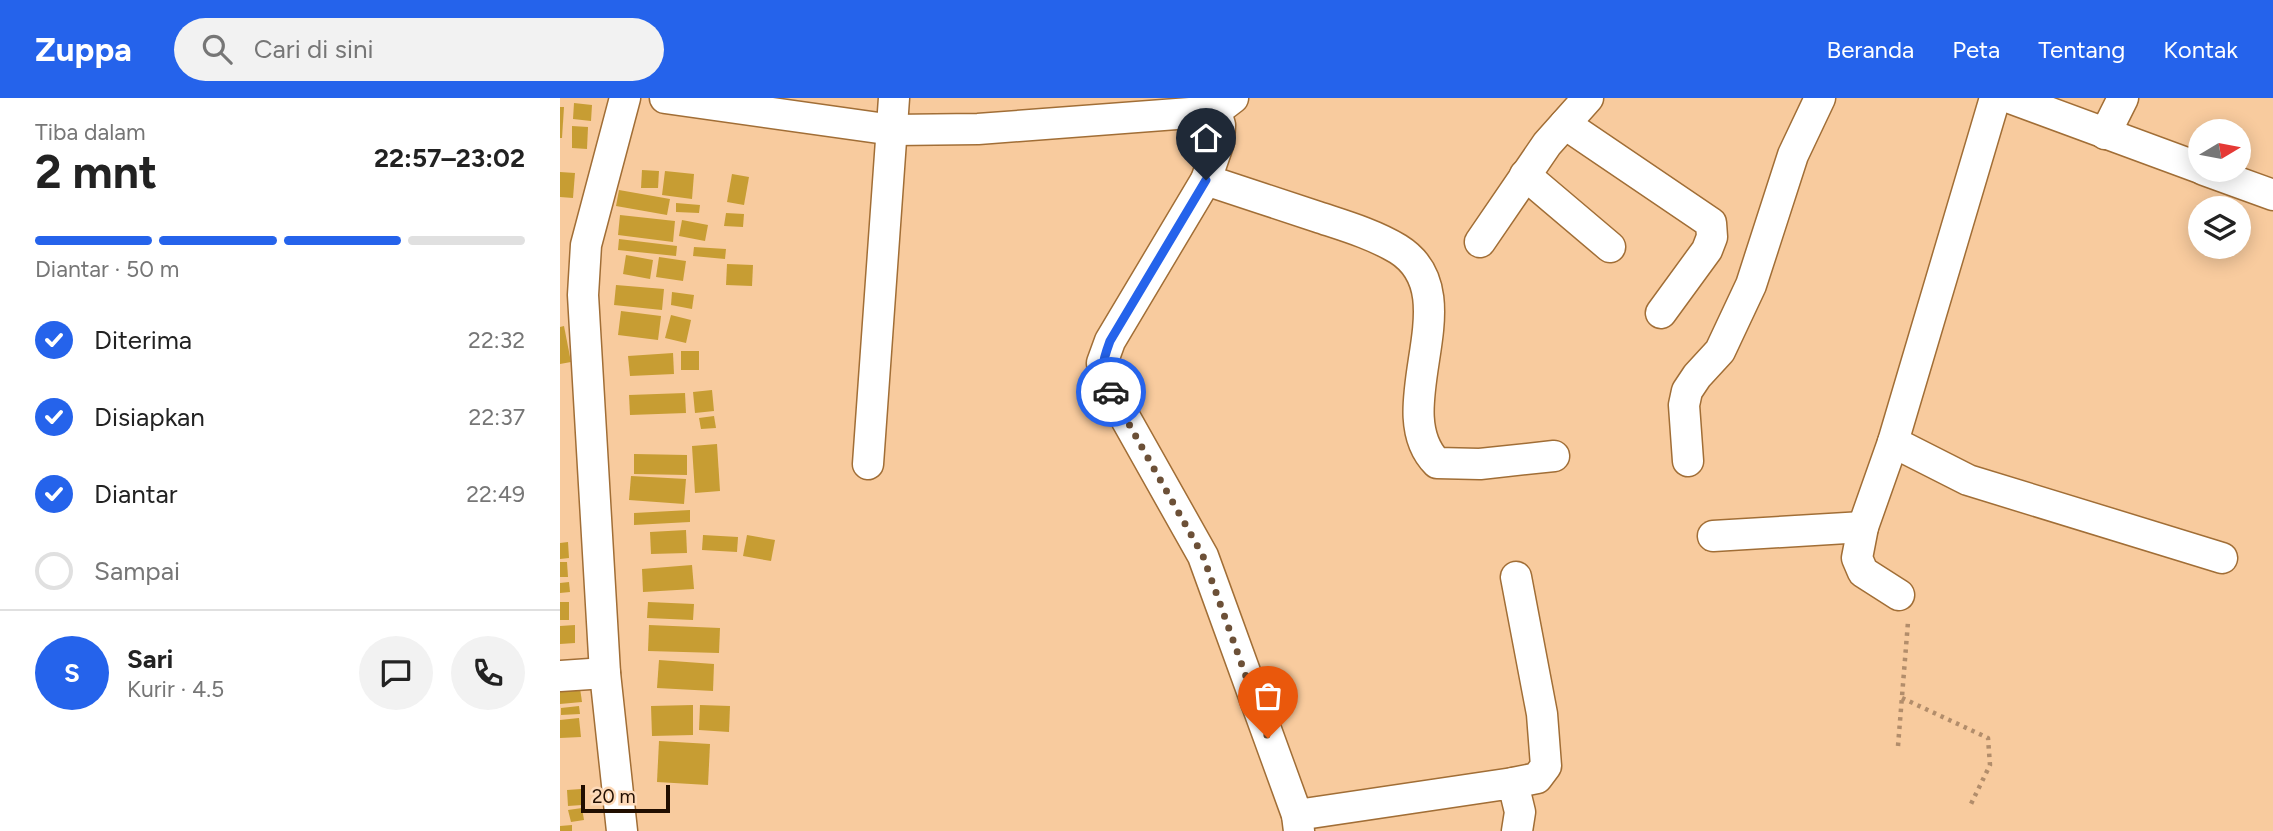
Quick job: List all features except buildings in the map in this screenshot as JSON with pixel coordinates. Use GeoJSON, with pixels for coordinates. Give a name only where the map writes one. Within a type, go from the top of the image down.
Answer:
{"type":"FeatureCollection","features":[{"type":"Feature","properties":{"kind":"street"},"geometry":{"type":"LineString","coordinates":[[622,831],[605,673],[583,295],[586,245],[625,98]]}},
{"type":"Feature","properties":{"kind":"street"},"geometry":{"type":"LineString","coordinates":[[665,98],[893,130],[978,129],[1224,105],[1219,142],[1206,180],[1110,341],[1102,363],[1104,380],[1203,556],[1298,823],[1537,778],[1546,766],[1542,714],[1516,577]]}},
{"type":"Feature","properties":{"kind":"street"},"geometry":{"type":"LineString","coordinates":[[868,464],[894,98]]}},
{"type":"Feature","properties":{"kind":"street"},"geometry":{"type":"LineString","coordinates":[[1480,242],[1547,144],[1588,98]]}},
{"type":"Feature","properties":{"kind":"street"},"geometry":{"type":"LineString","coordinates":[[1688,461],[1684,405],[1687,391],[1720,351],[1751,285],[1793,155],[1820,98]]}},
{"type":"Feature","properties":{"kind":"street"},"geometry":{"type":"LineString","coordinates":[[1899,596],[1863,572],[1857,558],[1863,527],[1893,442],[1995,98]]}},
{"type":"Feature","properties":{"kind":"street"},"geometry":{"type":"LineString","coordinates":[[2010,98],[2188,164]]}},
{"type":"Feature","properties":{"kind":"street"},"geometry":{"type":"LineString","coordinates":[[2105,134],[2123,98]]}},
{"type":"Feature","properties":{"kind":"street"},"geometry":{"type":"LineString","coordinates":[[1565,124],[1711,223],[1712,237],[1707,250],[1661,313]]}},
{"type":"Feature","properties":{"kind":"street"},"geometry":{"type":"LineString","coordinates":[[1525,175],[1610,247]]}},
{"type":"Feature","properties":{"kind":"street"},"geometry":{"type":"LineString","coordinates":[[1206,180],[1366,233],[1400,250],[1419,269],[1428,289],[1430,316],[1420,386],[1420,415],[1427,454],[1437,463],[1480,464],[1553,456]]}},
{"type":"Feature","properties":{"kind":"street"},"geometry":{"type":"LineString","coordinates":[[2238,182],[2273,195]]}},
{"type":"Feature","properties":{"kind":"street"},"geometry":{"type":"LineString","coordinates":[[1893,442],[1968,480],[2222,558]]}},
{"type":"Feature","properties":{"kind":"street"},"geometry":{"type":"LineString","coordinates":[[1713,536],[1863,527]]}},
{"type":"Feature","properties":{"kind":"street"},"geometry":{"type":"LineString","coordinates":[[560,676],[605,673]]}},
{"type":"Feature","properties":{"kind":"street"},"geometry":{"type":"LineString","coordinates":[[1513,783],[1520,812],[1517,831]]}},
{"type":"Feature","properties":{"kind":"path"},"geometry":{"type":"LineString","coordinates":[[1898,746],[1908,620],[1906,606],[1899,596]]}},
{"type":"Feature","properties":{"kind":"path"},"geometry":{"type":"LineString","coordinates":[[1902,698],[1987,738],[1990,765],[1970,806]]}},
{"type":"Feature","properties":{"kind":"way so far"},"geometry":{"type":"LineString","coordinates":[[1111,392],[1203,556],[1268,738]]}},
{"type":"Feature","properties":{"kind":"route"},"geometry":{"type":"LineString","coordinates":[[1111,392],[1104,380],[1102,363],[1110,341],[1206,180]]}}]}
